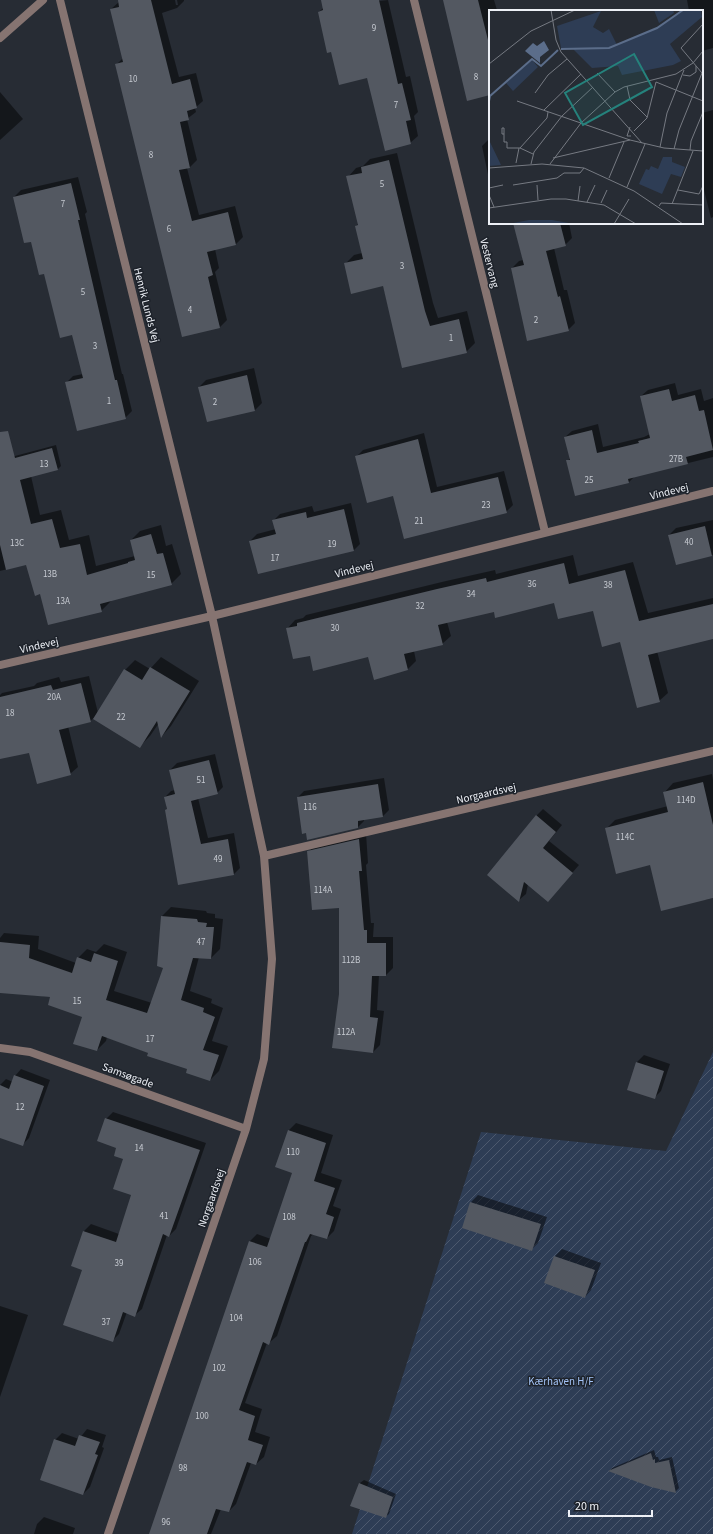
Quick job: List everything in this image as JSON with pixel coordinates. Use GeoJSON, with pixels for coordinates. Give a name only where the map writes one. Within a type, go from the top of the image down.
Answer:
{"type":"FeatureCollection","features":[{"type":"Feature","properties":{"kind":"street"},"geometry":{"type":"LineString","coordinates":[[0,38],[43,0]]}},
{"type":"Feature","properties":{"kind":"street","name":"Henrik Lunds Vej"},"geometry":{"type":"LineString","coordinates":[[60,0],[212,616]]}},
{"type":"Feature","properties":{"kind":"street","name":"Vestervang"},"geometry":{"type":"LineString","coordinates":[[414,0],[545,532]]}},
{"type":"Feature","properties":{"kind":"street","name":"Vindevej"},"geometry":{"type":"LineString","coordinates":[[0,665],[212,616],[713,491]]}},
{"type":"Feature","properties":{"kind":"street","name":"Norgaardsvej"},"geometry":{"type":"LineString","coordinates":[[108,1534],[246,1129],[264,1059],[272,959],[264,856],[212,616]]}},
{"type":"Feature","properties":{"kind":"street","name":"Norgaardsvej"},"geometry":{"type":"LineString","coordinates":[[264,856],[713,751]]}},
{"type":"Feature","properties":{"kind":"street","name":"Samsøgade"},"geometry":{"type":"LineString","coordinates":[[0,1048],[30,1052],[246,1129]]}},
{"type":"Feature","properties":{"kind":"green space","name":"Kærhaven H/F"},"geometry":{"type":"Polygon","coordinates":[[[713,1052],[713,1534],[352,1534],[481,1132],[666,1151],[713,1052]]]}},
{"type":"Feature","properties":{"kind":"building"},"geometry":{"type":"Polygon","coordinates":[[[118,0],[151,0],[172,84],[190,79],[197,108],[187,111],[189,120],[180,122],[190,168],[179,170],[192,221],[228,212],[236,245],[207,252],[213,275],[208,277],[220,328],[182,337],[115,64],[123,62],[110,9],[119,7],[118,0]]]}},
{"type":"Feature","properties":{"kind":"building"},"geometry":{"type":"Polygon","coordinates":[[[321,0],[379,0],[398,84],[402,83],[411,120],[406,121],[411,144],[385,151],[367,78],[339,85],[331,52],[327,53],[318,12],[323,10],[321,0]]]}},
{"type":"Feature","properties":{"kind":"building"},"geometry":{"type":"Polygon","coordinates":[[[443,0],[478,0],[489,44],[489,95],[467,101],[443,0]]]}},
{"type":"Feature","properties":{"kind":"building"},"geometry":{"type":"Polygon","coordinates":[[[389,160],[425,311],[430,326],[459,319],[467,353],[402,368],[383,286],[351,294],[344,263],[363,259],[355,226],[358,225],[346,176],[362,173],[361,167],[389,160]]]}},
{"type":"Feature","properties":{"kind":"building"},"geometry":{"type":"Polygon","coordinates":[[[71,183],[80,220],[78,220],[115,380],[117,380],[126,419],[77,431],[65,382],[83,378],[72,335],[60,338],[44,274],[39,275],[31,242],[24,243],[13,197],[71,183]]]}},
{"type":"Feature","properties":{"kind":"building"},"geometry":{"type":"Polygon","coordinates":[[[513,224],[560,224],[566,246],[546,251],[569,331],[527,341],[511,268],[524,265],[513,224]]]}},
{"type":"Feature","properties":{"kind":"building"},"geometry":{"type":"Polygon","coordinates":[[[247,375],[255,411],[207,422],[198,387],[247,375]]]}},
{"type":"Feature","properties":{"kind":"building"},"geometry":{"type":"Polygon","coordinates":[[[669,389],[672,401],[695,395],[699,411],[704,410],[713,450],[686,457],[688,464],[628,479],[629,483],[575,496],[566,460],[570,460],[564,437],[592,430],[597,453],[639,443],[638,441],[650,438],[640,396],[669,389]]]}},
{"type":"Feature","properties":{"kind":"building"},"geometry":{"type":"Polygon","coordinates":[[[8,431],[15,458],[52,448],[58,470],[20,480],[31,524],[52,519],[60,548],[80,544],[87,575],[135,560],[130,540],[151,534],[157,554],[163,553],[172,585],[100,604],[102,612],[48,625],[40,594],[35,596],[26,565],[6,570],[0,545],[0,432],[8,431]]]}},
{"type":"Feature","properties":{"kind":"building"},"geometry":{"type":"Polygon","coordinates":[[[418,439],[431,493],[498,477],[507,513],[404,539],[393,496],[367,503],[355,456],[418,439]]]}},
{"type":"Feature","properties":{"kind":"building"},"geometry":{"type":"Polygon","coordinates":[[[344,509],[354,551],[258,574],[249,541],[276,534],[272,520],[306,512],[307,518],[344,509]]]}},
{"type":"Feature","properties":{"kind":"building"},"geometry":{"type":"Polygon","coordinates":[[[705,526],[712,556],[676,565],[668,535],[705,526]]]}},
{"type":"Feature","properties":{"kind":"building"},"geometry":{"type":"Polygon","coordinates":[[[564,563],[569,584],[625,570],[639,621],[713,604],[713,639],[648,655],[660,702],[637,708],[620,642],[602,647],[593,611],[558,619],[554,603],[495,618],[494,612],[438,625],[443,645],[404,654],[408,670],[374,680],[368,657],[313,671],[310,656],[293,659],[286,628],[297,626],[297,623],[437,589],[486,578],[487,582],[564,563]]]}},
{"type":"Feature","properties":{"kind":"building"},"geometry":{"type":"Polygon","coordinates":[[[150,667],[190,691],[161,738],[157,721],[140,748],[93,719],[124,669],[142,680],[150,667]]]}},
{"type":"Feature","properties":{"kind":"building"},"geometry":{"type":"Polygon","coordinates":[[[81,683],[91,722],[59,730],[71,775],[37,784],[29,753],[0,759],[0,697],[51,685],[53,690],[81,683]]]}},
{"type":"Feature","properties":{"kind":"building"},"geometry":{"type":"Polygon","coordinates":[[[209,760],[218,794],[191,801],[201,844],[228,839],[234,875],[178,885],[165,810],[167,809],[164,797],[175,794],[169,770],[209,760]]]}},
{"type":"Feature","properties":{"kind":"building"},"geometry":{"type":"Polygon","coordinates":[[[703,782],[713,825],[713,898],[661,911],[650,865],[616,874],[605,828],[668,812],[663,792],[703,782]]]}},
{"type":"Feature","properties":{"kind":"building"},"geometry":{"type":"Polygon","coordinates":[[[378,784],[383,817],[358,821],[358,828],[307,840],[306,833],[302,834],[297,797],[378,784]]]}},
{"type":"Feature","properties":{"kind":"building"},"geometry":{"type":"Polygon","coordinates":[[[536,815],[556,832],[543,848],[573,873],[548,902],[524,882],[519,902],[487,875],[536,815]]]}},
{"type":"Feature","properties":{"kind":"building"},"geometry":{"type":"Polygon","coordinates":[[[359,839],[362,871],[359,871],[364,930],[367,930],[367,943],[386,943],[386,976],[372,976],[370,1017],[378,1018],[373,1053],[332,1048],[339,994],[339,908],[312,910],[307,851],[359,839]]]}},
{"type":"Feature","properties":{"kind":"building"},"geometry":{"type":"Polygon","coordinates":[[[161,916],[197,919],[198,922],[207,923],[206,927],[214,927],[211,959],[193,958],[181,1000],[204,1008],[203,1012],[215,1017],[203,1050],[219,1055],[210,1081],[186,1073],[187,1069],[147,1056],[148,1053],[102,1036],[97,1051],[73,1044],[82,1017],[48,1005],[50,997],[0,993],[0,942],[30,945],[29,958],[72,973],[77,957],[91,962],[94,953],[118,961],[106,1000],[147,1013],[163,968],[157,966],[161,916]]]}},
{"type":"Feature","properties":{"kind":"building"},"geometry":{"type":"Polygon","coordinates":[[[636,1062],[664,1071],[655,1099],[627,1090],[636,1062]]]}},
{"type":"Feature","properties":{"kind":"building"},"geometry":{"type":"Polygon","coordinates":[[[14,1075],[44,1086],[23,1146],[0,1138],[0,1085],[9,1089],[14,1075]]]}},
{"type":"Feature","properties":{"kind":"building"},"geometry":{"type":"Polygon","coordinates":[[[105,1118],[200,1150],[169,1237],[163,1234],[135,1317],[123,1312],[113,1342],[63,1325],[82,1270],[71,1266],[83,1231],[116,1242],[131,1195],[113,1189],[123,1159],[114,1156],[116,1148],[97,1141],[105,1118]]]}},
{"type":"Feature","properties":{"kind":"building"},"geometry":{"type":"Polygon","coordinates":[[[288,1130],[326,1143],[314,1181],[335,1188],[326,1214],[334,1217],[327,1239],[310,1234],[305,1242],[269,1345],[263,1342],[239,1410],[255,1416],[248,1440],[263,1445],[256,1465],[247,1462],[229,1512],[216,1509],[207,1534],[149,1534],[249,1241],[267,1247],[292,1173],[275,1167],[288,1130]]]}},
{"type":"Feature","properties":{"kind":"building"},"geometry":{"type":"Polygon","coordinates":[[[470,1202],[541,1224],[532,1251],[462,1228],[470,1202]]]}},
{"type":"Feature","properties":{"kind":"building"},"geometry":{"type":"Polygon","coordinates":[[[554,1256],[595,1270],[585,1298],[544,1283],[554,1256]]]}},
{"type":"Feature","properties":{"kind":"building"},"geometry":{"type":"Polygon","coordinates":[[[79,1435],[100,1442],[95,1454],[98,1455],[83,1495],[40,1480],[54,1439],[75,1446],[79,1435]]]}},
{"type":"Feature","properties":{"kind":"building"},"geometry":{"type":"Polygon","coordinates":[[[651,1453],[653,1460],[655,1459],[655,1463],[669,1460],[676,1493],[651,1487],[608,1471],[651,1453]]]}},
{"type":"Feature","properties":{"kind":"building"},"geometry":{"type":"Polygon","coordinates":[[[359,1483],[393,1497],[386,1518],[350,1506],[359,1483]]]}}]}
